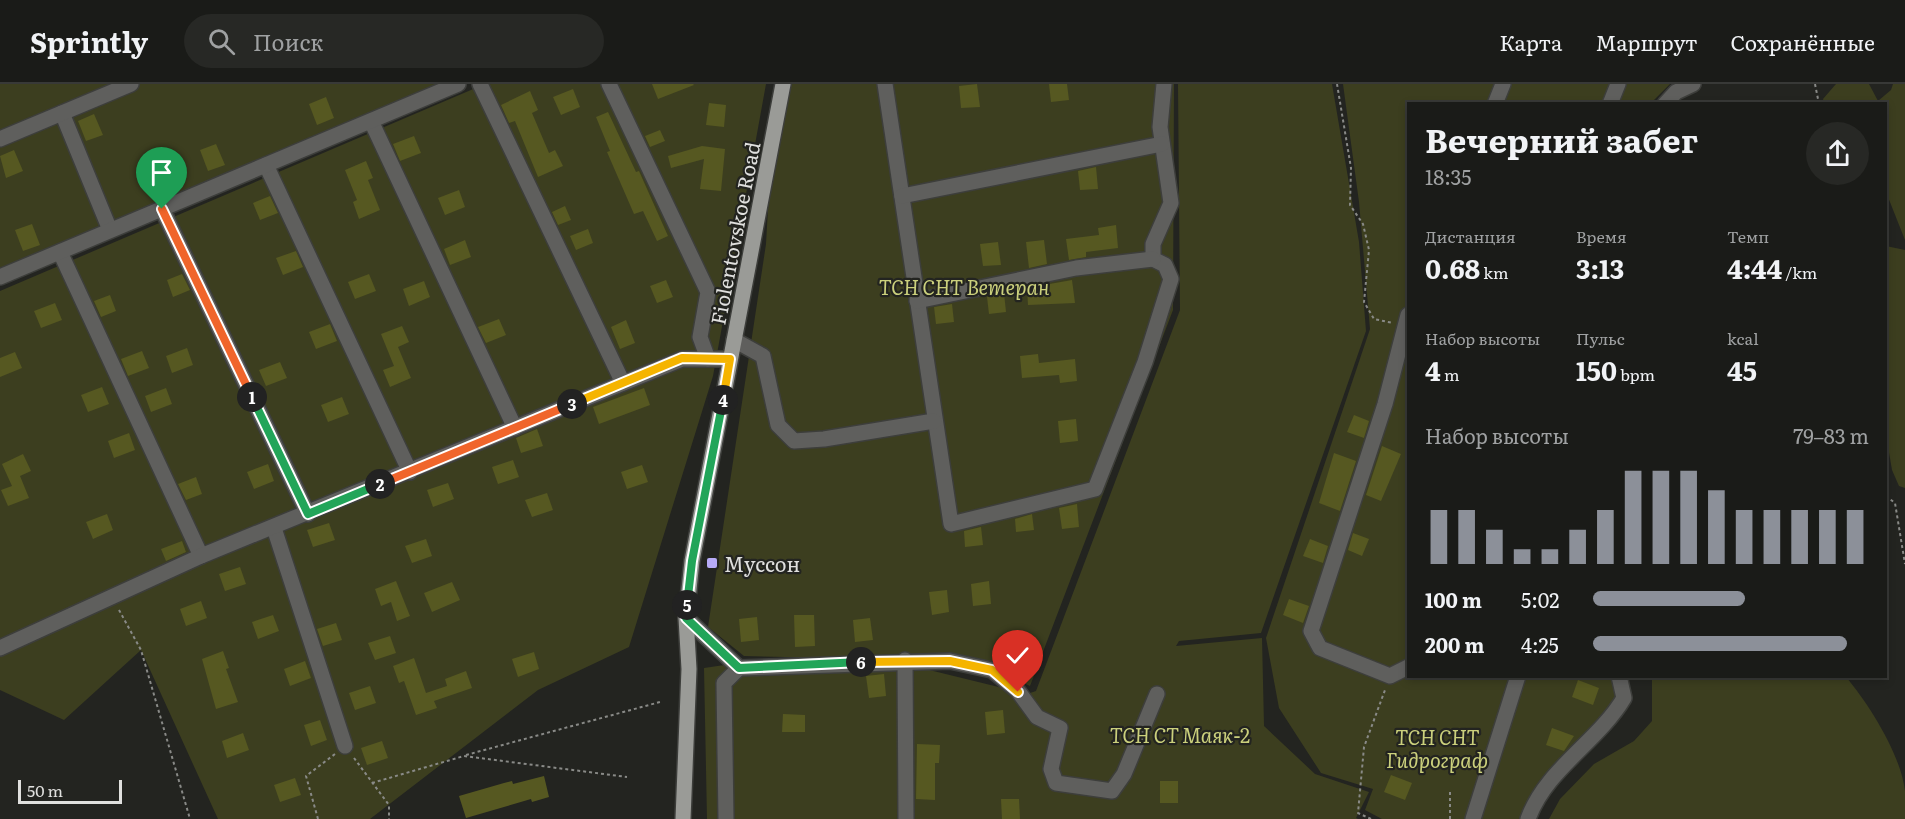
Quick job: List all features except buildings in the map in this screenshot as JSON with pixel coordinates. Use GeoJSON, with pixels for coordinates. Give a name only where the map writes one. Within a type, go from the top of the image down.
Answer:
{"type":"FeatureCollection","features":[{"type":"Feature","properties":{"kind":"main road","name":"Fiolentovskoe Road"},"geometry":{"type":"LineString","coordinates":[[683,819],[689,669],[686,618],[692,561],[783,84]]}},
{"type":"Feature","properties":{"kind":"lane"},"geometry":{"type":"LineString","coordinates":[[0,139],[131,84]]}},
{"type":"Feature","properties":{"kind":"lane"},"geometry":{"type":"LineString","coordinates":[[0,277],[458,84]]}},
{"type":"Feature","properties":{"kind":"lane"},"geometry":{"type":"LineString","coordinates":[[480,84],[623,383]]}},
{"type":"Feature","properties":{"kind":"lane"},"geometry":{"type":"LineString","coordinates":[[609,84],[708,292],[700,338],[708,359]]}},
{"type":"Feature","properties":{"kind":"lane"},"geometry":{"type":"LineString","coordinates":[[885,84],[934,421],[951,524],[1095,489],[1145,362],[1171,279],[1165,264],[1153,258],[1076,268],[917,301]]}},
{"type":"Feature","properties":{"kind":"lane"},"geometry":{"type":"LineString","coordinates":[[1153,258],[1154,244],[1171,203],[1160,127],[1164,84]]}},
{"type":"Feature","properties":{"kind":"lane"},"geometry":{"type":"LineString","coordinates":[[1496,102],[1503,84]]}},
{"type":"Feature","properties":{"kind":"lane"},"geometry":{"type":"LineString","coordinates":[[1611,102],[1618,84]]}},
{"type":"Feature","properties":{"kind":"lane"},"geometry":{"type":"LineString","coordinates":[[1667,102],[1676,92],[1693,84]]}},
{"type":"Feature","properties":{"kind":"lane"},"geometry":{"type":"LineString","coordinates":[[62,113],[111,230]]}},
{"type":"Feature","properties":{"kind":"lane"},"geometry":{"type":"LineString","coordinates":[[371,121],[515,428]]}},
{"type":"Feature","properties":{"kind":"lane"},"geometry":{"type":"LineString","coordinates":[[902,195],[1162,144]]}},
{"type":"Feature","properties":{"kind":"lane"},"geometry":{"type":"LineString","coordinates":[[266,165],[410,472]]}},
{"type":"Feature","properties":{"kind":"lane"},"geometry":{"type":"LineString","coordinates":[[162,209],[308,514]]}},
{"type":"Feature","properties":{"kind":"lane"},"geometry":{"type":"LineString","coordinates":[[60,252],[201,556]]}},
{"type":"Feature","properties":{"kind":"lane"},"geometry":{"type":"LineString","coordinates":[[1406,320],[1384,404],[1311,631],[1320,648],[1390,676],[1407,668]]}},
{"type":"Feature","properties":{"kind":"lane"},"geometry":{"type":"LineString","coordinates":[[734,340],[763,356],[778,425],[794,441],[824,439],[934,421]]}},
{"type":"Feature","properties":{"kind":"lane"},"geometry":{"type":"LineString","coordinates":[[0,648],[201,556],[274,528],[682,358],[730,359]]}},
{"type":"Feature","properties":{"kind":"lane"},"geometry":{"type":"LineString","coordinates":[[274,528],[345,746]]}},
{"type":"Feature","properties":{"kind":"lane"},"geometry":{"type":"LineString","coordinates":[[686,618],[739,668]]}},
{"type":"Feature","properties":{"kind":"lane"},"geometry":{"type":"LineString","coordinates":[[904,660],[906,819]]}},
{"type":"Feature","properties":{"kind":"lane"},"geometry":{"type":"LineString","coordinates":[[726,819],[724,683],[739,668],[904,660],[950,661],[992,670],[1018,692],[1037,717],[1060,728],[1051,769],[1056,783],[1112,791],[1124,774],[1157,694]]}},
{"type":"Feature","properties":{"kind":"lane"},"geometry":{"type":"LineString","coordinates":[[1473,819],[1517,678]]}},
{"type":"Feature","properties":{"kind":"lane"},"geometry":{"type":"LineString","coordinates":[[1528,819],[1534,803],[1552,778],[1615,713],[1624,698],[1619,678]]}},
{"type":"Feature","properties":{"kind":"path"},"geometry":{"type":"LineString","coordinates":[[1337,84],[1351,168],[1350,205],[1363,224],[1369,250],[1364,302],[1374,319],[1406,320]]}},
{"type":"Feature","properties":{"kind":"path"},"geometry":{"type":"LineString","coordinates":[[1815,84],[1817,102]]}},
{"type":"Feature","properties":{"kind":"path"},"geometry":{"type":"LineString","coordinates":[[1887,496],[1895,502],[1905,564]]}},
{"type":"Feature","properties":{"kind":"path"},"geometry":{"type":"LineString","coordinates":[[112,597],[141,650],[190,819]]}},
{"type":"Feature","properties":{"kind":"path"},"geometry":{"type":"LineString","coordinates":[[1371,819],[1358,813],[1364,747],[1390,676]]}},
{"type":"Feature","properties":{"kind":"path"},"geometry":{"type":"LineString","coordinates":[[372,783],[660,702]]}},
{"type":"Feature","properties":{"kind":"path"},"geometry":{"type":"LineString","coordinates":[[318,819],[306,776],[345,746],[389,805],[389,819]]}},
{"type":"Feature","properties":{"kind":"path"},"geometry":{"type":"LineString","coordinates":[[464,756],[627,777]]}},
{"type":"Feature","properties":{"kind":"path"},"geometry":{"type":"LineString","coordinates":[[1450,790],[1450,819]]}},
{"type":"Feature","properties":{"kind":"green space"},"geometry":{"type":"Polygon","coordinates":[[[0,84],[448,84],[0,269],[0,84]]]}},
{"type":"Feature","properties":{"kind":"green space"},"geometry":{"type":"Polygon","coordinates":[[[485,84],[766,84],[713,376],[629,647],[538,690],[370,819],[218,819],[141,650],[64,720],[0,690],[0,291],[485,84]]]}},
{"type":"Feature","properties":{"kind":"green space","name":"ТСН СНТ Ветеран"},"geometry":{"type":"Polygon","coordinates":[[[775,84],[1174,84],[1173,310],[1030,686],[976,661],[744,656],[708,627],[766,244],[775,84]]]}},
{"type":"Feature","properties":{"kind":"green space","name":"ТСН СТ Маяк-2"},"geometry":{"type":"Polygon","coordinates":[[[1178,84],[1332,84],[1359,242],[1366,331],[1261,633],[1179,641],[1176,646],[1262,638],[1264,726],[1315,774],[1369,792],[1356,818],[1358,819],[707,819],[704,668],[745,662],[917,667],[1027,694],[1036,691],[1180,310],[1178,84]]]}},
{"type":"Feature","properties":{"kind":"green space","name":"ТСН СНТ Гидрограф"},"geometry":{"type":"Polygon","coordinates":[[[1343,84],[1495,84],[1487,102],[1407,102],[1407,678],[1626,678],[1630,701],[1540,804],[1534,819],[1382,819],[1365,810],[1373,789],[1321,773],[1279,708],[1266,638],[1370,329],[1359,202],[1343,84]]]}},
{"type":"Feature","properties":{"kind":"green space"},"geometry":{"type":"Polygon","coordinates":[[[1511,84],[1670,84],[1652,102],[1503,102],[1511,84]]]}},
{"type":"Feature","properties":{"kind":"green space"},"geometry":{"type":"Polygon","coordinates":[[[1836,84],[1869,84],[1878,101],[1891,90],[1893,84],[1905,84],[1905,240],[1887,195],[1887,102],[1824,102],[1823,99],[1836,84]]]}},
{"type":"Feature","properties":{"kind":"green space"},"geometry":{"type":"Polygon","coordinates":[[[1887,246],[1905,250],[1905,488],[1899,486],[1892,470],[1887,441],[1887,246]]]}},
{"type":"Feature","properties":{"kind":"green space"},"geometry":{"type":"Polygon","coordinates":[[[1652,678],[1847,678],[1874,715],[1891,746],[1905,791],[1905,819],[1549,819],[1560,799],[1594,764],[1634,741],[1652,721],[1652,678]]]}},
{"type":"Feature","properties":{"kind":"place","name":"Муссон"},"geometry":{"type":"Point","coordinates":[712,563]}},
{"type":"Feature","properties":{"kind":"route"},"geometry":{"type":"LineString","coordinates":[[162,209],[308,514],[682,358],[730,359],[692,561],[686,618],[739,668],[904,660],[950,661],[992,670],[1018,692]]}}]}
